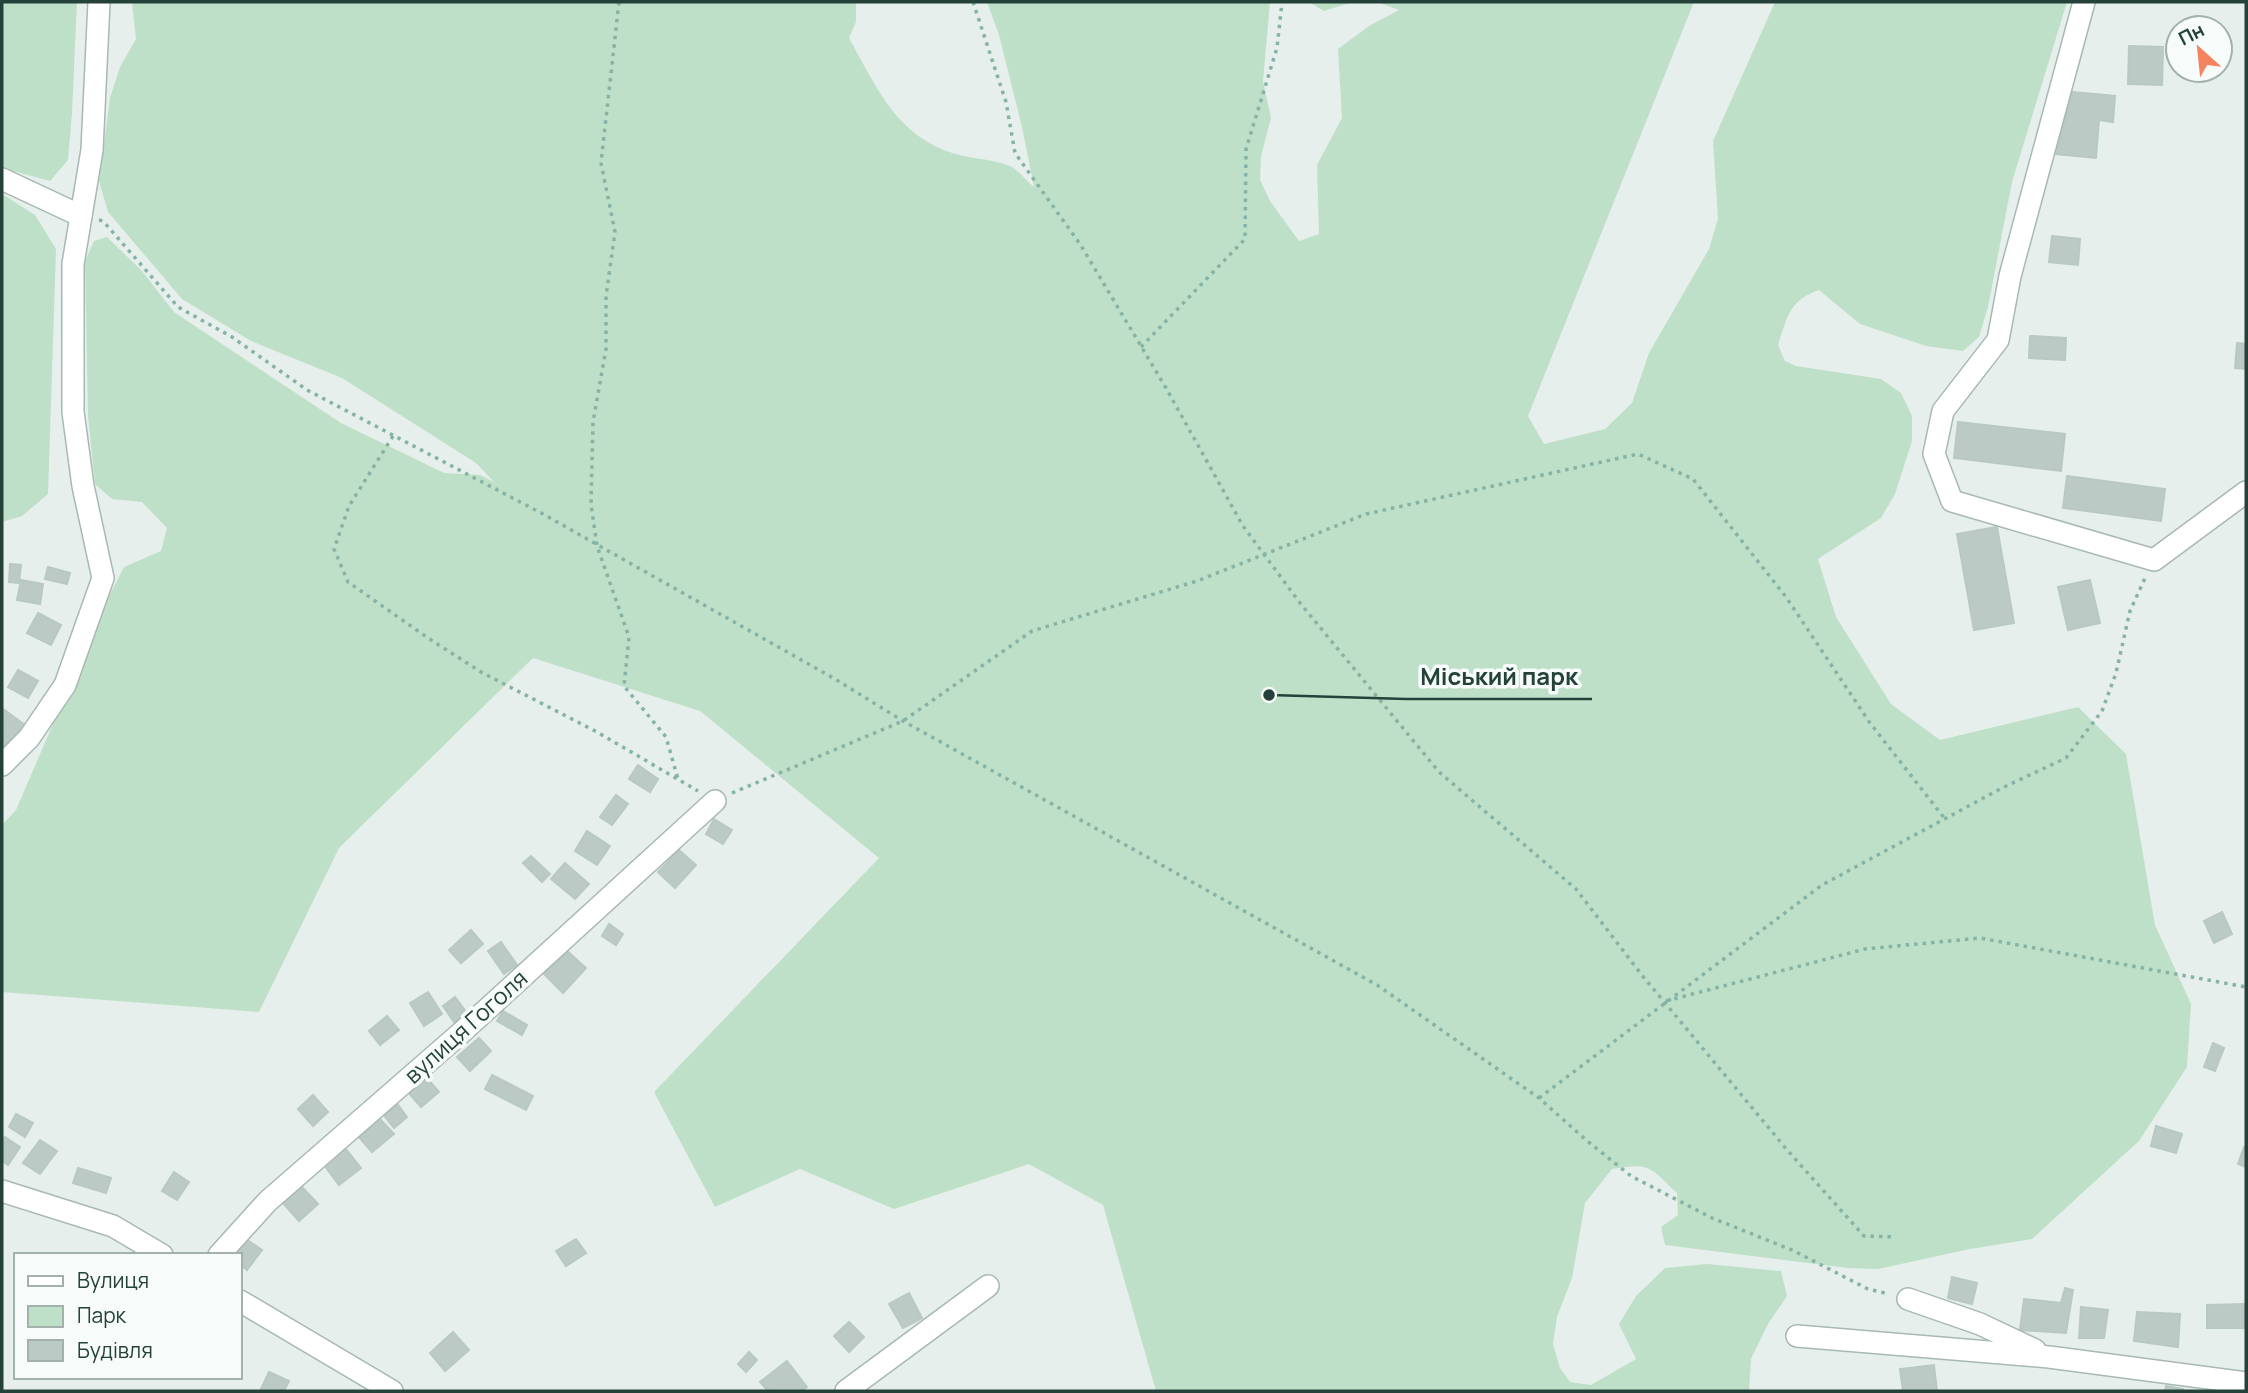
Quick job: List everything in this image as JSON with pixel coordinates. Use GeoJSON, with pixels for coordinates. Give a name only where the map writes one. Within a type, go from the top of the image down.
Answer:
{"type":"FeatureCollection","features":[{"type":"Feature","properties":{"kind":"street"},"geometry":{"type":"LineString","coordinates":[[2,765],[29,738],[65,685],[103,578],[83,486],[73,412],[73,264],[92,150],[99,2]]}},
{"type":"Feature","properties":{"kind":"street"},"geometry":{"type":"LineString","coordinates":[[2084,2],[2010,276],[1998,340],[1943,411],[1934,454],[1952,501],[2154,560],[2246,492]]}},
{"type":"Feature","properties":{"kind":"street"},"geometry":{"type":"LineString","coordinates":[[2,180],[81,216]]}},
{"type":"Feature","properties":{"kind":"street","name":"вулиця Гоголя"},"geometry":{"type":"LineString","coordinates":[[221,1253],[268,1200],[461,1032],[715,801]]}},
{"type":"Feature","properties":{"kind":"street"},"geometry":{"type":"LineString","coordinates":[[2,1191],[113,1226],[159,1253]]}},
{"type":"Feature","properties":{"kind":"street"},"geometry":{"type":"LineString","coordinates":[[846,1391],[988,1286]]}},
{"type":"Feature","properties":{"kind":"street"},"geometry":{"type":"LineString","coordinates":[[1909,1299],[1980,1324],[2049,1357]]}},
{"type":"Feature","properties":{"kind":"street"},"geometry":{"type":"LineString","coordinates":[[242,1302],[392,1391]]}},
{"type":"Feature","properties":{"kind":"street"},"geometry":{"type":"LineString","coordinates":[[1797,1336],[2049,1357],[2246,1383]]}},
{"type":"Feature","properties":{"kind":"path"},"geometry":{"type":"LineString","coordinates":[[619,2],[601,163],[615,232],[606,296],[606,349],[593,422],[591,503],[597,546],[629,637],[624,687],[666,737],[678,779]]}},
{"type":"Feature","properties":{"kind":"path"},"geometry":{"type":"LineString","coordinates":[[973,2],[1006,102],[1015,153],[1080,244],[1243,526],[1300,603],[1439,772],[1576,889],[1664,1002],[1788,1151],[1864,1236],[1895,1237]]}},
{"type":"Feature","properties":{"kind":"path"},"geometry":{"type":"LineString","coordinates":[[1141,347],[1245,239],[1246,149],[1276,48],[1282,2]]}},
{"type":"Feature","properties":{"kind":"path"},"geometry":{"type":"LineString","coordinates":[[81,216],[103,221],[178,307],[232,337],[307,390],[543,514],[835,679],[902,721],[1377,985],[1539,1098],[1632,1176],[1712,1218],[1792,1250],[1868,1289],[1909,1299]]}},
{"type":"Feature","properties":{"kind":"path"},"geometry":{"type":"LineString","coordinates":[[393,436],[349,506],[334,549],[348,582],[481,672],[597,732],[715,801],[902,721],[1032,631],[1197,581],[1366,514],[1638,454],[1693,479],[1786,597],[1870,723],[1945,819]]}},
{"type":"Feature","properties":{"kind":"path"},"geometry":{"type":"LineString","coordinates":[[1539,1098],[1822,885],[2002,788],[2066,758],[2102,711],[2116,673],[2130,611],[2154,560]]}},
{"type":"Feature","properties":{"kind":"path"},"geometry":{"type":"LineString","coordinates":[[1664,1002],[1865,949],[1980,939],[2246,987]]}},
{"type":"Feature","properties":{"kind":"green space"},"geometry":{"type":"Polygon","coordinates":[[[2,2],[77,2],[68,160],[50,181],[2,168],[2,2]]]}},
{"type":"Feature","properties":{"kind":"green space"},"geometry":{"type":"Polygon","coordinates":[[[132,2],[856,2],[856,22],[849,38],[880,92],[904,123],[918,136],[936,146],[956,154],[1010,166],[1034,187],[999,35],[987,2],[1270,2],[1263,81],[1271,118],[1261,156],[1260,180],[1270,201],[1299,241],[1319,234],[1317,165],[1342,118],[1338,49],[1369,26],[1399,10],[1377,2],[1694,2],[1528,416],[1544,444],[1605,429],[1632,403],[1649,353],[1709,249],[1718,219],[1713,141],[1775,2],[2067,2],[2012,182],[1988,307],[1979,337],[1963,351],[1926,346],[1860,324],[1819,290],[1795,305],[1787,318],[1778,345],[1785,361],[1796,366],[1881,379],[1901,393],[1912,416],[1912,441],[1895,494],[1881,518],[1818,559],[1836,617],[1891,704],[1940,740],[2078,707],[2126,754],[2155,925],[2191,1004],[2187,1067],[2139,1141],[2032,1239],[1878,1269],[1848,1268],[1665,1245],[1661,1227],[1678,1215],[1677,1193],[1649,1169],[1634,1166],[1612,1169],[1585,1203],[1572,1278],[1557,1317],[1553,1344],[1560,1368],[1570,1382],[1591,1385],[1636,1359],[1619,1324],[1636,1296],[1665,1268],[1707,1264],[1781,1271],[1787,1296],[1768,1324],[1751,1359],[1749,1391],[1156,1391],[1103,1205],[1029,1164],[894,1209],[800,1169],[715,1207],[654,1092],[879,858],[700,711],[533,658],[339,848],[259,1012],[2,992],[2,825],[16,810],[101,612],[124,567],[161,551],[167,528],[142,502],[112,499],[95,484],[88,416],[85,261],[94,241],[107,237],[141,270],[174,312],[341,423],[444,473],[480,475],[494,482],[476,463],[342,378],[251,341],[182,299],[108,212],[99,181],[110,98],[120,67],[136,39],[132,2]]]}},
{"type":"Feature","properties":{"kind":"green space"},"geometry":{"type":"Polygon","coordinates":[[[1309,2],[1353,2],[1324,11],[1309,2]]]}},
{"type":"Feature","properties":{"kind":"green space"},"geometry":{"type":"Polygon","coordinates":[[[2,194],[35,215],[56,249],[48,494],[22,516],[2,522],[2,194]]]}},
{"type":"Feature","properties":{"kind":"building"},"geometry":{"type":"Polygon","coordinates":[[[2129,46],[2163,47],[2162,85],[2128,84],[2129,46]]]}},
{"type":"Feature","properties":{"kind":"building"},"geometry":{"type":"Polygon","coordinates":[[[2072,92],[2115,96],[2113,122],[2099,120],[2096,158],[2056,154],[2072,92]]]}},
{"type":"Feature","properties":{"kind":"building"},"geometry":{"type":"Polygon","coordinates":[[[2052,236],[2080,239],[2078,265],[2049,262],[2052,236]]]}},
{"type":"Feature","properties":{"kind":"building"},"geometry":{"type":"Polygon","coordinates":[[[2030,336],[2066,338],[2065,360],[2029,358],[2030,336]]]}},
{"type":"Feature","properties":{"kind":"building"},"geometry":{"type":"Polygon","coordinates":[[[2237,343],[2246,344],[2246,369],[2235,368],[2237,343]]]}},
{"type":"Feature","properties":{"kind":"building"},"geometry":{"type":"Polygon","coordinates":[[[1958,422],[2065,434],[2061,471],[1954,458],[1958,422]]]}},
{"type":"Feature","properties":{"kind":"building"},"geometry":{"type":"Polygon","coordinates":[[[2067,476],[2165,489],[2161,521],[2063,508],[2067,476]]]}},
{"type":"Feature","properties":{"kind":"building"},"geometry":{"type":"Polygon","coordinates":[[[1997,527],[2014,623],[1974,630],[1957,534],[1997,527]]]}},
{"type":"Feature","properties":{"kind":"building"},"geometry":{"type":"Polygon","coordinates":[[[10,564],[21,565],[19,583],[9,582],[10,564]]]}},
{"type":"Feature","properties":{"kind":"building"},"geometry":{"type":"Polygon","coordinates":[[[48,567],[70,573],[67,584],[45,579],[48,567]]]}},
{"type":"Feature","properties":{"kind":"building"},"geometry":{"type":"Polygon","coordinates":[[[21,580],[43,584],[40,604],[17,600],[21,580]]]}},
{"type":"Feature","properties":{"kind":"building"},"geometry":{"type":"Polygon","coordinates":[[[2090,580],[2100,623],[2068,630],[2058,587],[2090,580]]]}},
{"type":"Feature","properties":{"kind":"building"},"geometry":{"type":"Polygon","coordinates":[[[38,613],[61,625],[51,645],[27,633],[38,613]]]}},
{"type":"Feature","properties":{"kind":"building"},"geometry":{"type":"Polygon","coordinates":[[[18,670],[38,681],[28,698],[8,687],[18,670]]]}},
{"type":"Feature","properties":{"kind":"building"},"geometry":{"type":"Polygon","coordinates":[[[2,708],[26,726],[6,751],[2,747],[2,708]]]}},
{"type":"Feature","properties":{"kind":"building"},"geometry":{"type":"Polygon","coordinates":[[[638,765],[658,779],[650,792],[629,779],[638,765]]]}},
{"type":"Feature","properties":{"kind":"building"},"geometry":{"type":"Polygon","coordinates":[[[616,795],[628,804],[612,825],[600,817],[616,795]]]}},
{"type":"Feature","properties":{"kind":"building"},"geometry":{"type":"Polygon","coordinates":[[[714,819],[732,830],[723,844],[706,834],[714,819]]]}},
{"type":"Feature","properties":{"kind":"building"},"geometry":{"type":"Polygon","coordinates":[[[587,831],[610,846],[597,865],[575,851],[587,831]]]}},
{"type":"Feature","properties":{"kind":"building"},"geometry":{"type":"Polygon","coordinates":[[[679,850],[696,865],[675,888],[658,872],[679,850]]]}},
{"type":"Feature","properties":{"kind":"building"},"geometry":{"type":"Polygon","coordinates":[[[531,856],[550,874],[542,882],[523,863],[531,856]]]}},
{"type":"Feature","properties":{"kind":"building"},"geometry":{"type":"Polygon","coordinates":[[[565,863],[589,884],[575,899],[551,879],[565,863]]]}},
{"type":"Feature","properties":{"kind":"building"},"geometry":{"type":"Polygon","coordinates":[[[2222,912],[2232,934],[2214,943],[2204,921],[2222,912]]]}},
{"type":"Feature","properties":{"kind":"building"},"geometry":{"type":"Polygon","coordinates":[[[609,924],[623,934],[616,945],[602,936],[609,924]]]}},
{"type":"Feature","properties":{"kind":"building"},"geometry":{"type":"Polygon","coordinates":[[[471,930],[483,944],[461,963],[449,950],[471,930]]]}},
{"type":"Feature","properties":{"kind":"building"},"geometry":{"type":"Polygon","coordinates":[[[501,942],[517,965],[504,974],[488,951],[501,942]]]}},
{"type":"Feature","properties":{"kind":"building"},"geometry":{"type":"Polygon","coordinates":[[[566,950],[586,968],[563,993],[544,974],[566,950]]]}},
{"type":"Feature","properties":{"kind":"building"},"geometry":{"type":"Polygon","coordinates":[[[428,992],[442,1014],[424,1026],[410,1003],[428,992]]]}},
{"type":"Feature","properties":{"kind":"building"},"geometry":{"type":"Polygon","coordinates":[[[455,997],[467,1013],[454,1022],[443,1006],[455,997]]]}},
{"type":"Feature","properties":{"kind":"building"},"geometry":{"type":"Polygon","coordinates":[[[503,1011],[527,1025],[522,1035],[497,1021],[503,1011]]]}},
{"type":"Feature","properties":{"kind":"building"},"geometry":{"type":"Polygon","coordinates":[[[387,1016],[399,1030],[380,1045],[369,1031],[387,1016]]]}},
{"type":"Feature","properties":{"kind":"building"},"geometry":{"type":"Polygon","coordinates":[[[479,1038],[491,1051],[470,1071],[457,1057],[479,1038]]]}},
{"type":"Feature","properties":{"kind":"building"},"geometry":{"type":"Polygon","coordinates":[[[2213,1043],[2224,1048],[2215,1071],[2204,1067],[2213,1043]]]}},
{"type":"Feature","properties":{"kind":"building"},"geometry":{"type":"Polygon","coordinates":[[[492,1075],[533,1096],[526,1110],[485,1089],[492,1075]]]}},
{"type":"Feature","properties":{"kind":"building"},"geometry":{"type":"Polygon","coordinates":[[[426,1077],[439,1092],[421,1107],[408,1092],[426,1077]]]}},
{"type":"Feature","properties":{"kind":"building"},"geometry":{"type":"Polygon","coordinates":[[[313,1095],[328,1112],[313,1126],[298,1109],[313,1095]]]}},
{"type":"Feature","properties":{"kind":"building"},"geometry":{"type":"Polygon","coordinates":[[[396,1102],[407,1117],[394,1128],[382,1113],[396,1102]]]}},
{"type":"Feature","properties":{"kind":"building"},"geometry":{"type":"Polygon","coordinates":[[[16,1114],[33,1123],[25,1137],[9,1127],[16,1114]]]}},
{"type":"Feature","properties":{"kind":"building"},"geometry":{"type":"Polygon","coordinates":[[[379,1118],[394,1134],[372,1152],[358,1136],[379,1118]]]}},
{"type":"Feature","properties":{"kind":"building"},"geometry":{"type":"Polygon","coordinates":[[[2156,1126],[2182,1134],[2176,1153],[2151,1146],[2156,1126]]]}},
{"type":"Feature","properties":{"kind":"building"},"geometry":{"type":"Polygon","coordinates":[[[5,1137],[20,1147],[8,1165],[2,1161],[2,1142],[5,1137]]]}},
{"type":"Feature","properties":{"kind":"building"},"geometry":{"type":"Polygon","coordinates":[[[40,1140],[57,1151],[40,1174],[23,1163],[40,1140]]]}},
{"type":"Feature","properties":{"kind":"building"},"geometry":{"type":"Polygon","coordinates":[[[2244,1147],[2246,1148],[2246,1167],[2238,1164],[2244,1147]]]}},
{"type":"Feature","properties":{"kind":"building"},"geometry":{"type":"Polygon","coordinates":[[[345,1148],[361,1168],[339,1185],[324,1165],[345,1148]]]}},
{"type":"Feature","properties":{"kind":"building"},"geometry":{"type":"Polygon","coordinates":[[[78,1168],[111,1178],[106,1193],[73,1183],[78,1168]]]}},
{"type":"Feature","properties":{"kind":"building"},"geometry":{"type":"Polygon","coordinates":[[[174,1172],[189,1182],[177,1200],[162,1191],[174,1172]]]}},
{"type":"Feature","properties":{"kind":"building"},"geometry":{"type":"Polygon","coordinates":[[[302,1187],[318,1204],[299,1221],[283,1203],[302,1187]]]}},
{"type":"Feature","properties":{"kind":"building"},"geometry":{"type":"Polygon","coordinates":[[[246,1239],[262,1250],[247,1270],[242,1266],[242,1253],[236,1253],[246,1239]]]}},
{"type":"Feature","properties":{"kind":"building"},"geometry":{"type":"Polygon","coordinates":[[[576,1239],[586,1253],[566,1266],[556,1251],[576,1239]]]}},
{"type":"Feature","properties":{"kind":"building"},"geometry":{"type":"Polygon","coordinates":[[[1952,1277],[1977,1283],[1972,1304],[1948,1298],[1952,1277]]]}},
{"type":"Feature","properties":{"kind":"building"},"geometry":{"type":"Polygon","coordinates":[[[2065,1288],[2073,1290],[2066,1333],[2020,1330],[2024,1299],[2061,1303],[2065,1288]]]}},
{"type":"Feature","properties":{"kind":"building"},"geometry":{"type":"Polygon","coordinates":[[[909,1293],[922,1318],[903,1328],[889,1304],[909,1293]]]}},
{"type":"Feature","properties":{"kind":"building"},"geometry":{"type":"Polygon","coordinates":[[[2246,1304],[2246,1328],[2207,1328],[2207,1305],[2246,1304]]]}},
{"type":"Feature","properties":{"kind":"building"},"geometry":{"type":"Polygon","coordinates":[[[2081,1307],[2108,1310],[2104,1338],[2079,1338],[2081,1307]]]}},
{"type":"Feature","properties":{"kind":"building"},"geometry":{"type":"Polygon","coordinates":[[[2137,1312],[2180,1314],[2178,1347],[2134,1341],[2137,1312]]]}},
{"type":"Feature","properties":{"kind":"building"},"geometry":{"type":"Polygon","coordinates":[[[849,1322],[864,1337],[849,1352],[834,1336],[849,1322]]]}},
{"type":"Feature","properties":{"kind":"building"},"geometry":{"type":"Polygon","coordinates":[[[453,1332],[469,1350],[445,1371],[430,1353],[453,1332]]]}},
{"type":"Feature","properties":{"kind":"building"},"geometry":{"type":"Polygon","coordinates":[[[749,1352],[757,1360],[746,1372],[738,1364],[749,1352]]]}},
{"type":"Feature","properties":{"kind":"building"},"geometry":{"type":"Polygon","coordinates":[[[787,1361],[807,1387],[802,1391],[768,1391],[760,1382],[787,1361]]]}},
{"type":"Feature","properties":{"kind":"building"},"geometry":{"type":"Polygon","coordinates":[[[1934,1365],[1937,1391],[1903,1391],[1900,1369],[1934,1365]]]}},
{"type":"Feature","properties":{"kind":"building"},"geometry":{"type":"Polygon","coordinates":[[[269,1372],[289,1381],[284,1391],[260,1391],[269,1372]]]}},
{"type":"Feature","properties":{"kind":"building"},"geometry":{"type":"Polygon","coordinates":[[[2166,1386],[2183,1389],[2165,1391],[2166,1386]]]}},
{"type":"Feature","properties":{"kind":"place","name":"Міський парк"},"geometry":{"type":"Point","coordinates":[1269,695]}}]}
